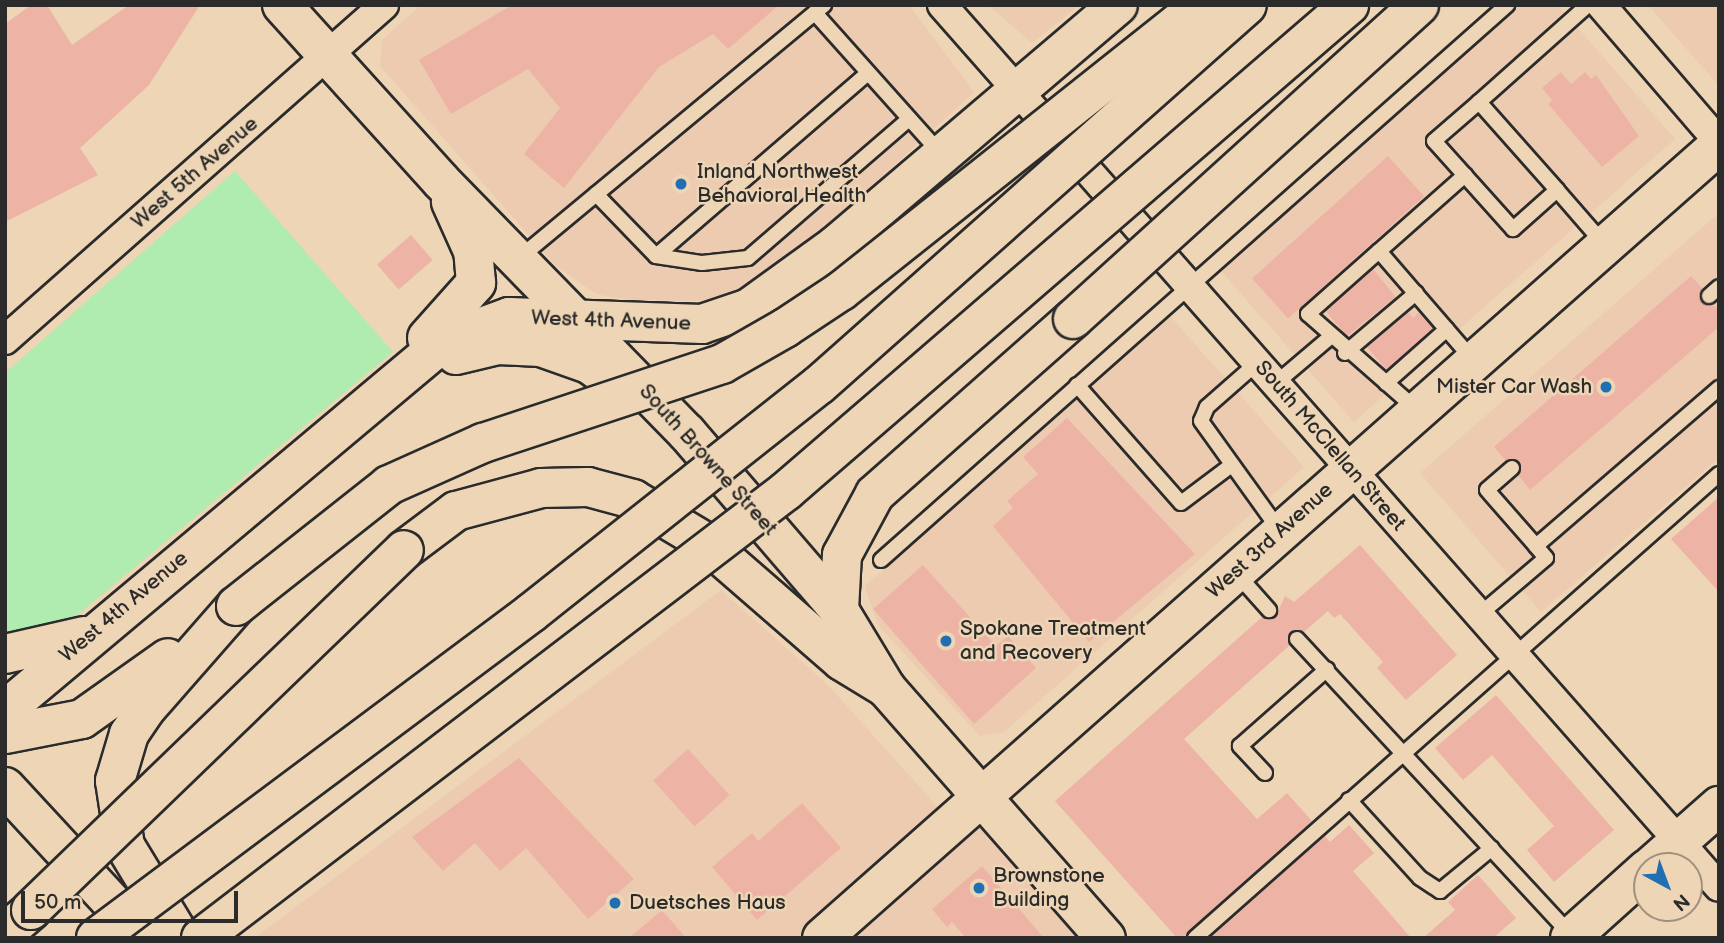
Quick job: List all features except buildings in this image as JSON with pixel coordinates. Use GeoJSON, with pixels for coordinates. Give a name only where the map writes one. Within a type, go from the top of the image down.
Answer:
{"type":"FeatureCollection","features":[{"type":"Feature","properties":{"kind":"main road","name":"South Browne Street"},"geometry":{"type":"LineString","coordinates":[[282,5],[441,181],[687,433],[839,610],[886,688],[983,795],[1106,938]]}},
{"type":"Feature","properties":{"kind":"main road","name":"West 4th Avenue"},"geometry":{"type":"LineString","coordinates":[[5,710],[90,634],[446,340],[471,328],[509,317],[574,316],[621,324],[702,324],[749,308],[942,156],[1118,5]]}},
{"type":"Feature","properties":{"kind":"main road"},"geometry":{"type":"LineString","coordinates":[[5,734],[53,729],[102,708],[389,485],[483,443],[722,364],[785,328],[1200,5]]}},
{"type":"Feature","properties":{"kind":"main road"},"geometry":{"type":"LineString","coordinates":[[96,938],[531,613],[808,394],[1247,5]]}},
{"type":"Feature","properties":{"kind":"main road"},"geometry":{"type":"LineString","coordinates":[[201,938],[786,491],[1349,5]]}},
{"type":"Feature","properties":{"kind":"main road"},"geometry":{"type":"LineString","coordinates":[[839,610],[842,555],[875,494],[1073,319],[1419,5]]}},
{"type":"Feature","properties":{"kind":"main road","name":"West 3rd Avenue"},"geometry":{"type":"LineString","coordinates":[[822,938],[1719,144]]}},
{"type":"Feature","properties":{"kind":"main road"},"geometry":{"type":"LineString","coordinates":[[380,393],[396,366],[455,314],[476,283],[473,251],[441,181]]}},
{"type":"Feature","properties":{"kind":"main road"},"geometry":{"type":"LineString","coordinates":[[380,393],[467,350],[541,347],[589,364],[687,433]]}},
{"type":"Feature","properties":{"kind":"main road"},"geometry":{"type":"LineString","coordinates":[[18,921],[404,550],[456,511],[541,488],[588,487],[633,499],[705,542],[842,661],[886,688]]}},
{"type":"Feature","properties":{"kind":"main road"},"geometry":{"type":"LineString","coordinates":[[181,938],[125,846],[115,781],[129,734],[145,710],[236,606]]}},
{"type":"Feature","properties":{"kind":"main road"},"geometry":{"type":"LineString","coordinates":[[5,654],[90,634]]}},
{"type":"Feature","properties":{"kind":"main road"},"geometry":{"type":"LineString","coordinates":[[5,787],[145,938]]}},
{"type":"Feature","properties":{"kind":"main road"},"geometry":{"type":"LineString","coordinates":[[1667,852],[1719,806]]}},
{"type":"Feature","properties":{"kind":"main road"},"geometry":{"type":"LineString","coordinates":[[1571,937],[1633,882]]}},
{"type":"Feature","properties":{"kind":"street","name":"West 5th Avenue"},"geometry":{"type":"LineString","coordinates":[[5,340],[384,5]]}},
{"type":"Feature","properties":{"kind":"street","name":"South McClellan Street"},"geometry":{"type":"LineString","coordinates":[[942,5],[1513,654],[1654,852]]}},
{"type":"Feature","properties":{"kind":"street"},"geometry":{"type":"LineString","coordinates":[[1601,5],[1719,144]]}},
{"type":"Feature","properties":{"kind":"street","name":"South McClellan Street"},"geometry":{"type":"LineString","coordinates":[[1703,880],[1719,887]]}},
{"type":"Feature","properties":{"kind":"lane"},"geometry":{"type":"LineString","coordinates":[[881,560],[1507,5]]}},
{"type":"Feature","properties":{"kind":"lane"},"geometry":{"type":"LineString","coordinates":[[1557,190],[1513,229],[1434,141],[1588,5]]}},
{"type":"Feature","properties":{"kind":"lane"},"geometry":{"type":"LineString","coordinates":[[518,259],[820,9],[868,73],[942,156]]}},
{"type":"Feature","properties":{"kind":"lane"},"geometry":{"type":"LineString","coordinates":[[656,256],[868,73]]}},
{"type":"Feature","properties":{"kind":"lane"},"geometry":{"type":"LineString","coordinates":[[1479,102],[1605,245]]}},
{"type":"Feature","properties":{"kind":"lane"},"geometry":{"type":"LineString","coordinates":[[596,194],[656,256],[702,263],[748,258],[909,119]]}},
{"type":"Feature","properties":{"kind":"lane"},"geometry":{"type":"LineString","coordinates":[[1418,411],[1345,353],[1308,314],[1465,175]]}},
{"type":"Feature","properties":{"kind":"lane"},"geometry":{"type":"LineString","coordinates":[[1379,251],[1474,361]]}},
{"type":"Feature","properties":{"kind":"lane"},"geometry":{"type":"LineString","coordinates":[[1345,353],[1416,293]]}},
{"type":"Feature","properties":{"kind":"lane"},"geometry":{"type":"LineString","coordinates":[[1386,383],[1447,329]]}},
{"type":"Feature","properties":{"kind":"lane"},"geometry":{"type":"LineString","coordinates":[[1280,533],[1229,467],[1201,421],[1207,407],[1329,338]]}},
{"type":"Feature","properties":{"kind":"lane"},"geometry":{"type":"LineString","coordinates":[[1077,385],[1181,503],[1229,467]]}},
{"type":"Feature","properties":{"kind":"lane"},"geometry":{"type":"LineString","coordinates":[[1536,546],[1719,388]]}},
{"type":"Feature","properties":{"kind":"lane"},"geometry":{"type":"LineString","coordinates":[[1479,615],[1546,558],[1487,490],[1511,468]]}},
{"type":"Feature","properties":{"kind":"lane"},"geometry":{"type":"LineString","coordinates":[[1195,938],[1719,474]]}},
{"type":"Feature","properties":{"kind":"lane"},"geometry":{"type":"LineString","coordinates":[[1235,572],[1269,610]]}},
{"type":"Feature","properties":{"kind":"lane"},"geometry":{"type":"LineString","coordinates":[[1297,639],[1405,751],[1571,937]]}},
{"type":"Feature","properties":{"kind":"lane"},"geometry":{"type":"LineString","coordinates":[[1265,773],[1240,746],[1327,669]]}},
{"type":"Feature","properties":{"kind":"lane"},"geometry":{"type":"LineString","coordinates":[[1349,800],[1419,878],[1440,891],[1492,848]]}},
{"type":"Feature","properties":{"kind":"shaded area","name":"Inland Northwest Behavioral Health"},"geometry":{"type":"Polygon","coordinates":[[[421,5],[909,5],[974,92],[768,281],[720,301],[629,300],[596,294],[556,266],[380,66],[382,40],[421,5]]]}},
{"type":"Feature","properties":{"kind":"shaded area"},"geometry":{"type":"Polygon","coordinates":[[[988,5],[1080,5],[1032,43],[988,5]]]}},
{"type":"Feature","properties":{"kind":"shaded area"},"geometry":{"type":"Polygon","coordinates":[[[1521,5],[1558,5],[1675,139],[1354,422],[1221,271],[1521,5]]]}},
{"type":"Feature","properties":{"kind":"shaded area"},"geometry":{"type":"Polygon","coordinates":[[[1648,5],[1719,5],[1719,86],[1648,5]]]}},
{"type":"Feature","properties":{"kind":"shaded area"},"geometry":{"type":"Polygon","coordinates":[[[1719,213],[1719,458],[1541,612],[1420,473],[1719,213]]]}},
{"type":"Feature","properties":{"kind":"shaded area"},"geometry":{"type":"Polygon","coordinates":[[[1170,316],[1304,467],[1004,732],[980,736],[878,625],[865,586],[1170,316]]]}},
{"type":"Feature","properties":{"kind":"shaded area"},"geometry":{"type":"Polygon","coordinates":[[[721,590],[828,685],[951,822],[983,795],[1106,938],[254,938],[721,590]]]}},
{"type":"Feature","properties":{"kind":"green space"},"geometry":{"type":"Polygon","coordinates":[[[235,171],[393,352],[69,622],[5,643],[5,373],[235,171]]]}},
{"type":"Feature","properties":{"kind":"place","name":"Inland Northwest Behavioral Health"},"geometry":{"type":"Point","coordinates":[681,184]}},
{"type":"Feature","properties":{"kind":"place","name":"Mister Car Wash"},"geometry":{"type":"Point","coordinates":[1606,387]}},
{"type":"Feature","properties":{"kind":"place","name":"Spokane Treatment and Recovery"},"geometry":{"type":"Point","coordinates":[946,641]}},
{"type":"Feature","properties":{"kind":"place","name":"Brownstone Building"},"geometry":{"type":"Point","coordinates":[979,888]}},
{"type":"Feature","properties":{"kind":"place","name":"Duetsches Haus"},"geometry":{"type":"Point","coordinates":[615,903]}}]}
